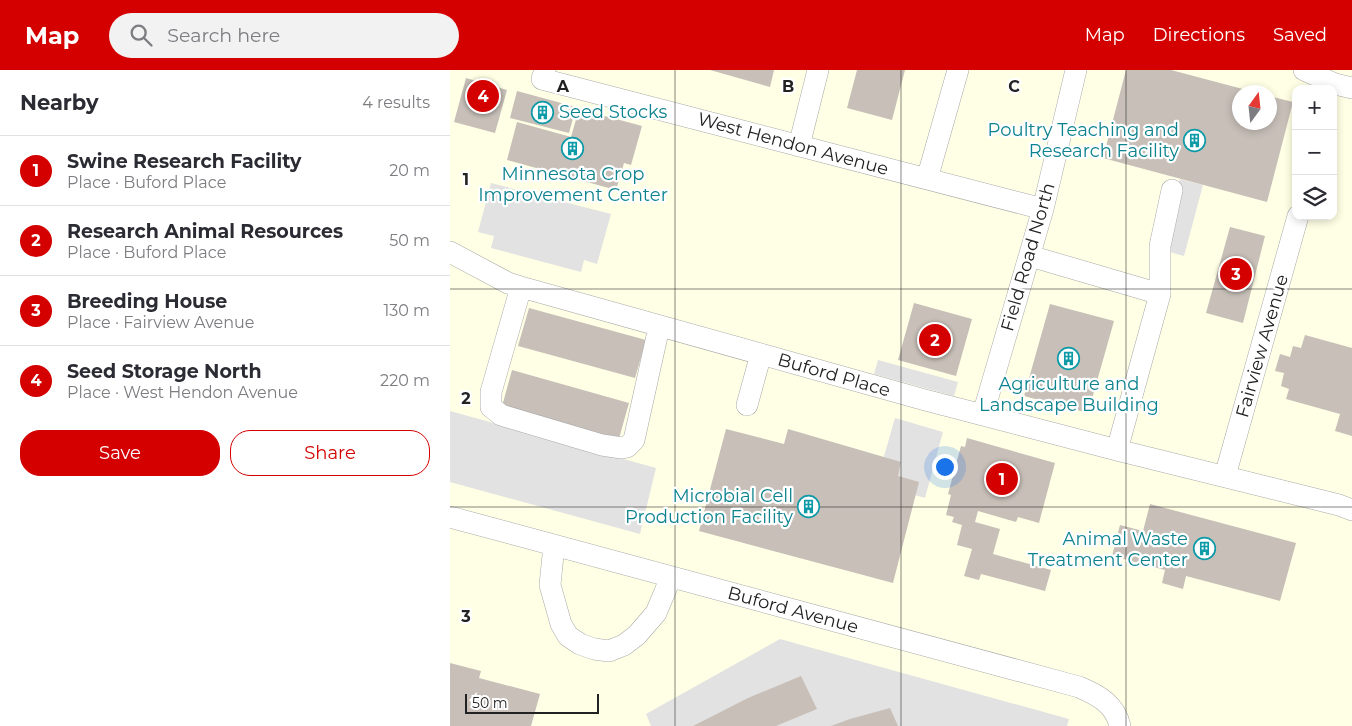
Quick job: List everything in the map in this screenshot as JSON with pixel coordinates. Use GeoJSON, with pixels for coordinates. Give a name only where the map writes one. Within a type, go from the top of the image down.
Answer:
{"type":"FeatureCollection","features":[{"type":"Feature","properties":{"kind":"street"},"geometry":{"type":"LineString","coordinates":[[799,146],[818,70]]}},
{"type":"Feature","properties":{"kind":"street"},"geometry":{"type":"LineString","coordinates":[[927,179],[958,70]]}},
{"type":"Feature","properties":{"kind":"street","name":"Field Road North"},"geometry":{"type":"LineString","coordinates":[[983,414],[1043,209],[1076,70]]}},
{"type":"Feature","properties":{"kind":"street"},"geometry":{"type":"LineString","coordinates":[[1304,70],[1341,83]]}},
{"type":"Feature","properties":{"kind":"street","name":"West Hendon Avenue"},"geometry":{"type":"LineString","coordinates":[[544,75],[799,146],[1043,209]]}},
{"type":"Feature","properties":{"kind":"street"},"geometry":{"type":"LineString","coordinates":[[1117,450],[1160,294],[1160,246],[1172,190]]}},
{"type":"Feature","properties":{"kind":"street","name":"Fairview Avenue"},"geometry":{"type":"LineString","coordinates":[[1225,476],[1297,220]]}},
{"type":"Feature","properties":{"kind":"street","name":"Buford Place"},"geometry":{"type":"LineString","coordinates":[[450,252],[508,283],[659,327],[925,400],[1339,505],[1352,510]]}},
{"type":"Feature","properties":{"kind":"street"},"geometry":{"type":"LineString","coordinates":[[1030,256],[1160,294]]}},
{"type":"Feature","properties":{"kind":"street"},"geometry":{"type":"LineString","coordinates":[[521,287],[491,392],[491,407],[501,415],[602,445],[622,448],[628,446],[634,440],[659,327]]}},
{"type":"Feature","properties":{"kind":"street"},"geometry":{"type":"LineString","coordinates":[[747,405],[761,354]]}},
{"type":"Feature","properties":{"kind":"street","name":"Buford Avenue"},"geometry":{"type":"LineString","coordinates":[[450,517],[1079,687],[1098,695],[1110,706],[1120,726]]}},
{"type":"Feature","properties":{"kind":"street"},"geometry":{"type":"LineString","coordinates":[[554,545],[550,585],[561,624],[568,636],[594,650],[608,651],[624,645],[637,635],[656,613],[671,577]]}},
{"type":"Feature","properties":{"kind":"shaded area"},"geometry":{"type":"Polygon","coordinates":[[[450,70],[1352,70],[1352,726],[450,726],[450,70]]]}},
{"type":"Feature","properties":{"kind":"shaded area"},"geometry":{"type":"Polygon","coordinates":[[[1180,179],[1203,185],[1184,256],[1162,250],[1180,179]]]}},
{"type":"Feature","properties":{"kind":"shaded area"},"geometry":{"type":"Polygon","coordinates":[[[491,183],[611,214],[597,264],[584,260],[581,272],[491,248],[494,236],[478,232],[491,183]]]}},
{"type":"Feature","properties":{"kind":"shaded area"},"geometry":{"type":"Polygon","coordinates":[[[878,360],[958,382],[954,396],[874,374],[878,360]]]}},
{"type":"Feature","properties":{"kind":"shaded area"},"geometry":{"type":"Polygon","coordinates":[[[450,411],[656,468],[640,534],[450,482],[450,411]]]}},
{"type":"Feature","properties":{"kind":"shaded area"},"geometry":{"type":"Polygon","coordinates":[[[895,418],[943,432],[925,498],[876,484],[895,418]]]}},
{"type":"Feature","properties":{"kind":"shaded area"},"geometry":{"type":"Polygon","coordinates":[[[780,639],[1069,719],[1067,726],[651,726],[646,714],[780,639]]]}},
{"type":"Feature","properties":{"kind":"building"},"geometry":{"type":"Polygon","coordinates":[[[710,70],[774,70],[770,87],[710,70]]]}},
{"type":"Feature","properties":{"kind":"building"},"geometry":{"type":"Polygon","coordinates":[[[857,70],[905,70],[892,120],[847,108],[857,70]]]}},
{"type":"Feature","properties":{"kind":"building","name":"Poultry Teaching and Research Facility"},"geometry":{"type":"Polygon","coordinates":[[[1126,70],[1171,70],[1232,86],[1232,130],[1277,130],[1277,98],[1292,102],[1267,202],[1103,158],[1126,70]]]}},
{"type":"Feature","properties":{"kind":"building"},"geometry":{"type":"Polygon","coordinates":[[[466,78],[507,90],[495,133],[454,122],[466,78]]]}},
{"type":"Feature","properties":{"kind":"building","name":"Seed Stocks"},"geometry":{"type":"Polygon","coordinates":[[[517,91],[576,107],[569,133],[510,118],[517,91]]]}},
{"type":"Feature","properties":{"kind":"building","name":"Minnesota Crop Improvement Center"},"geometry":{"type":"Polygon","coordinates":[[[579,109],[642,126],[631,165],[624,163],[616,190],[507,160],[517,122],[571,137],[579,109]]]}},
{"type":"Feature","properties":{"kind":"building"},"geometry":{"type":"Polygon","coordinates":[[[1230,227],[1265,236],[1243,323],[1206,313],[1230,227]]]}},
{"type":"Feature","properties":{"kind":"building"},"geometry":{"type":"Polygon","coordinates":[[[914,303],[972,319],[956,376],[898,360],[914,303]]]}},
{"type":"Feature","properties":{"kind":"building","name":"Agriculture and Landscape Building"},"geometry":{"type":"Polygon","coordinates":[[[1050,304],[1114,321],[1088,413],[1024,396],[1050,304]]]}},
{"type":"Feature","properties":{"kind":"building"},"geometry":{"type":"Polygon","coordinates":[[[529,308],[646,340],[635,378],[518,346],[529,308]]]}},
{"type":"Feature","properties":{"kind":"building"},"geometry":{"type":"Polygon","coordinates":[[[1305,335],[1352,348],[1352,436],[1335,431],[1340,414],[1286,399],[1289,389],[1281,386],[1284,373],[1275,371],[1280,354],[1290,357],[1293,346],[1301,348],[1305,335]]]}},
{"type":"Feature","properties":{"kind":"building"},"geometry":{"type":"Polygon","coordinates":[[[512,370],[629,403],[618,442],[501,410],[512,370]]]}},
{"type":"Feature","properties":{"kind":"building","name":"Microbial Cell Production Facility"},"geometry":{"type":"Polygon","coordinates":[[[726,429],[784,444],[788,429],[901,462],[898,476],[919,482],[893,583],[699,531],[726,429]]]}},
{"type":"Feature","properties":{"kind":"building"},"geometry":{"type":"Polygon","coordinates":[[[967,438],[1055,463],[1039,523],[1018,517],[1016,522],[978,511],[975,522],[1000,529],[993,554],[1051,570],[1045,591],[981,574],[979,580],[964,576],[972,549],[957,545],[962,525],[952,522],[954,517],[946,515],[951,495],[948,494],[961,446],[965,447],[967,438]]]}},
{"type":"Feature","properties":{"kind":"building","name":"Animal Waste Treatment Center"},"geometry":{"type":"Polygon","coordinates":[[[1150,504],[1296,543],[1280,601],[1186,576],[1183,589],[1162,583],[1165,570],[1112,556],[1120,525],[1143,531],[1150,504]]]}},
{"type":"Feature","properties":{"kind":"building"},"geometry":{"type":"Polygon","coordinates":[[[450,663],[481,671],[479,678],[540,694],[531,726],[450,726],[450,663]]]}},
{"type":"Feature","properties":{"kind":"building"},"geometry":{"type":"Polygon","coordinates":[[[801,676],[817,709],[776,726],[693,726],[748,698],[801,676]]]}},
{"type":"Feature","properties":{"kind":"building"},"geometry":{"type":"Polygon","coordinates":[[[890,708],[898,726],[831,726],[850,719],[890,708]]]}},
{"type":"Feature","properties":{"kind":"place","name":"Seed Storage North"},"geometry":{"type":"Point","coordinates":[483,96]}},
{"type":"Feature","properties":{"kind":"place","name":"Seed Stocks"},"geometry":{"type":"Point","coordinates":[543,112]}},
{"type":"Feature","properties":{"kind":"place","name":"Poultry Teaching and Research Facility"},"geometry":{"type":"Point","coordinates":[1195,140]}},
{"type":"Feature","properties":{"kind":"place","name":"Minnesota Crop Improvement Center"},"geometry":{"type":"Point","coordinates":[573,149]}},
{"type":"Feature","properties":{"kind":"place","name":"Breeding House"},"geometry":{"type":"Point","coordinates":[1236,274]}},
{"type":"Feature","properties":{"kind":"place","name":"Research Animal Resources"},"geometry":{"type":"Point","coordinates":[935,340]}},
{"type":"Feature","properties":{"kind":"place","name":"Agriculture and Landscape Building"},"geometry":{"type":"Point","coordinates":[1069,359]}},
{"type":"Feature","properties":{"kind":"place","name":"Swine Research Facility"},"geometry":{"type":"Point","coordinates":[1002,479]}},
{"type":"Feature","properties":{"kind":"place","name":"Microbial Cell Production Facility"},"geometry":{"type":"Point","coordinates":[809,506]}},
{"type":"Feature","properties":{"kind":"place","name":"Animal Waste Treatment Center"},"geometry":{"type":"Point","coordinates":[1204,549]}}]}
